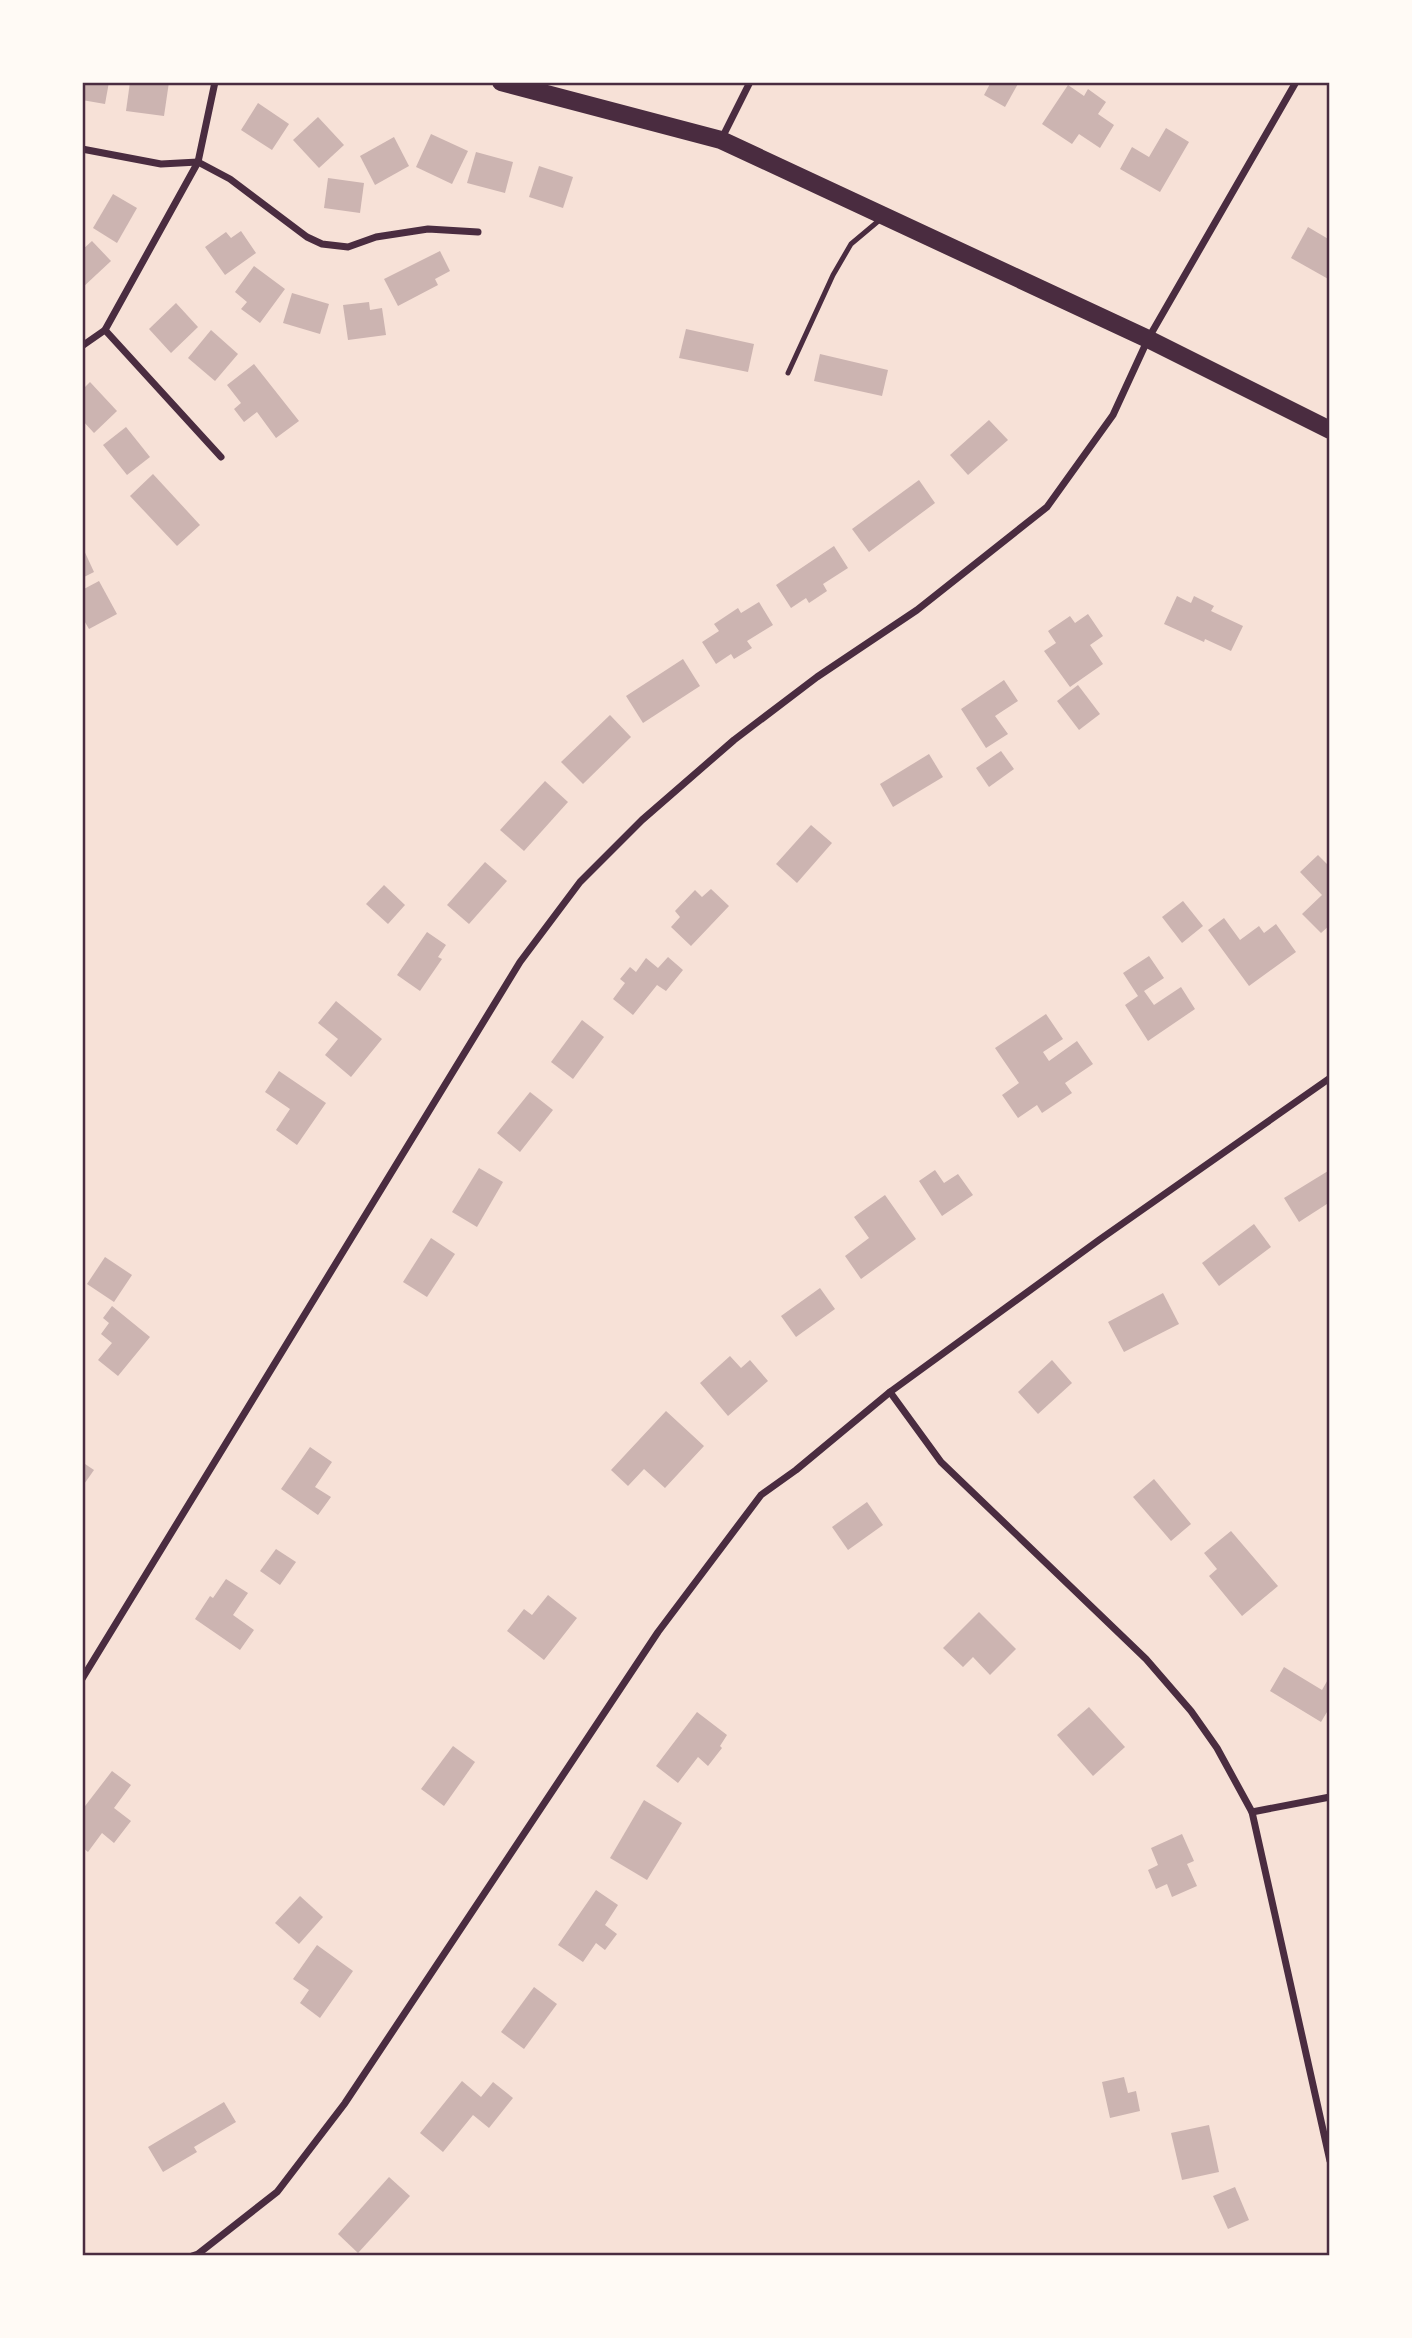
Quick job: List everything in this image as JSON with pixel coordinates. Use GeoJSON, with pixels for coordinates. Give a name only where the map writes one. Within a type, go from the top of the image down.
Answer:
{"type":"FeatureCollection","features":[{"type":"Feature","properties":{"kind":"main road"},"geometry":{"type":"LineString","coordinates":[[502,82],[722,140],[1149,339],[1330,429]]}},
{"type":"Feature","properties":{"kind":"street"},"geometry":{"type":"LineString","coordinates":[[82,346],[105,330],[198,162],[215,82]]}},
{"type":"Feature","properties":{"kind":"street"},"geometry":{"type":"LineString","coordinates":[[722,140],[750,82]]}},
{"type":"Feature","properties":{"kind":"street"},"geometry":{"type":"LineString","coordinates":[[82,1679],[520,962],[580,882],[642,820],[734,740],[817,677],[917,610],[1000,547],[1047,507],[1113,415],[1149,339],[1296,82]]}},
{"type":"Feature","properties":{"kind":"street"},"geometry":{"type":"LineString","coordinates":[[82,149],[161,164],[198,162],[230,178],[307,237],[321,244],[348,247],[376,237],[428,229],[478,232]]}},
{"type":"Feature","properties":{"kind":"street"},"geometry":{"type":"LineString","coordinates":[[105,330],[220,457]]}},
{"type":"Feature","properties":{"kind":"street"},"geometry":{"type":"LineString","coordinates":[[192,2256],[276,2192],[345,2103],[650,1643],[761,1495],[796,1470],[890,1392],[1099,1240],[1330,1078]]}},
{"type":"Feature","properties":{"kind":"street"},"geometry":{"type":"LineString","coordinates":[[890,1392],[941,1462],[1146,1659],[1191,1712],[1217,1748],[1252,1812],[1330,2161]]}},
{"type":"Feature","properties":{"kind":"street"},"geometry":{"type":"LineString","coordinates":[[1252,1812],[1330,1797]]}},
{"type":"Feature","properties":{"kind":"lane"},"geometry":{"type":"LineString","coordinates":[[788,373],[833,275],[851,244],[884,216]]}},
{"type":"Feature","properties":{"kind":"building"},"geometry":{"type":"Polygon","coordinates":[[[82,82],[109,82],[105,104],[82,100],[82,82]]]}},
{"type":"Feature","properties":{"kind":"building"},"geometry":{"type":"Polygon","coordinates":[[[130,82],[169,82],[164,116],[126,111],[130,82]]]}},
{"type":"Feature","properties":{"kind":"building"},"geometry":{"type":"Polygon","coordinates":[[[991,82],[1019,82],[1005,107],[984,95],[991,82]]]}},
{"type":"Feature","properties":{"kind":"building"},"geometry":{"type":"Polygon","coordinates":[[[1068,85],[1084,96],[1088,89],[1106,102],[1098,114],[1114,125],[1100,148],[1079,134],[1072,144],[1042,124],[1068,85]]]}},
{"type":"Feature","properties":{"kind":"building"},"geometry":{"type":"Polygon","coordinates":[[[258,103],[289,124],[272,150],[241,130],[258,103]]]}},
{"type":"Feature","properties":{"kind":"building"},"geometry":{"type":"Polygon","coordinates":[[[318,117],[344,145],[319,168],[293,140],[318,117]]]}},
{"type":"Feature","properties":{"kind":"building"},"geometry":{"type":"Polygon","coordinates":[[[1166,128],[1189,142],[1160,192],[1120,169],[1132,147],[1149,157],[1166,128]]]}},
{"type":"Feature","properties":{"kind":"building"},"geometry":{"type":"Polygon","coordinates":[[[431,134],[468,151],[452,184],[416,167],[431,134]]]}},
{"type":"Feature","properties":{"kind":"building"},"geometry":{"type":"Polygon","coordinates":[[[394,137],[409,166],[375,185],[360,156],[394,137]]]}},
{"type":"Feature","properties":{"kind":"building"},"geometry":{"type":"Polygon","coordinates":[[[476,152],[513,162],[505,193],[467,183],[476,152]]]}},
{"type":"Feature","properties":{"kind":"building"},"geometry":{"type":"Polygon","coordinates":[[[539,166],[573,177],[563,208],[529,197],[539,166]]]}},
{"type":"Feature","properties":{"kind":"building"},"geometry":{"type":"Polygon","coordinates":[[[328,178],[364,183],[360,213],[324,208],[328,178]]]}},
{"type":"Feature","properties":{"kind":"building"},"geometry":{"type":"Polygon","coordinates":[[[113,194],[137,208],[117,243],[93,228],[113,194]]]}},
{"type":"Feature","properties":{"kind":"building"},"geometry":{"type":"Polygon","coordinates":[[[1308,227],[1330,240],[1330,280],[1291,258],[1308,227]]]}},
{"type":"Feature","properties":{"kind":"building"},"geometry":{"type":"Polygon","coordinates":[[[241,231],[256,253],[225,275],[205,247],[226,232],[231,238],[241,231]]]}},
{"type":"Feature","properties":{"kind":"building"},"geometry":{"type":"Polygon","coordinates":[[[92,241],[111,261],[82,288],[82,250],[92,241]]]}},
{"type":"Feature","properties":{"kind":"building"},"geometry":{"type":"Polygon","coordinates":[[[440,251],[450,271],[435,279],[438,285],[398,306],[384,279],[440,251]]]}},
{"type":"Feature","properties":{"kind":"building"},"geometry":{"type":"Polygon","coordinates":[[[254,266],[285,289],[260,323],[241,309],[247,302],[235,292],[254,266]]]}},
{"type":"Feature","properties":{"kind":"building"},"geometry":{"type":"Polygon","coordinates":[[[292,293],[329,304],[320,334],[283,323],[292,293]]]}},
{"type":"Feature","properties":{"kind":"building"},"geometry":{"type":"Polygon","coordinates":[[[369,302],[370,310],[382,308],[386,335],[348,340],[343,305],[369,302]]]}},
{"type":"Feature","properties":{"kind":"building"},"geometry":{"type":"Polygon","coordinates":[[[176,303],[198,327],[171,353],[149,329],[176,303]]]}},
{"type":"Feature","properties":{"kind":"building"},"geometry":{"type":"Polygon","coordinates":[[[686,329],[754,344],[748,372],[679,358],[686,329]]]}},
{"type":"Feature","properties":{"kind":"building"},"geometry":{"type":"Polygon","coordinates":[[[211,330],[238,354],[215,381],[188,358],[211,330]]]}},
{"type":"Feature","properties":{"kind":"building"},"geometry":{"type":"Polygon","coordinates":[[[820,354],[888,370],[882,396],[814,381],[820,354]]]}},
{"type":"Feature","properties":{"kind":"building"},"geometry":{"type":"Polygon","coordinates":[[[254,364],[299,421],[276,438],[257,412],[244,422],[234,409],[241,403],[227,385],[254,364]]]}},
{"type":"Feature","properties":{"kind":"building"},"geometry":{"type":"Polygon","coordinates":[[[90,382],[117,411],[94,433],[82,420],[82,390],[90,382]]]}},
{"type":"Feature","properties":{"kind":"building"},"geometry":{"type":"Polygon","coordinates":[[[989,420],[1008,440],[968,475],[950,455],[989,420]]]}},
{"type":"Feature","properties":{"kind":"building"},"geometry":{"type":"Polygon","coordinates":[[[126,427],[150,457],[127,475],[103,445],[126,427]]]}},
{"type":"Feature","properties":{"kind":"building"},"geometry":{"type":"Polygon","coordinates":[[[153,474],[200,525],[177,546],[130,496],[153,474]]]}},
{"type":"Feature","properties":{"kind":"building"},"geometry":{"type":"Polygon","coordinates":[[[919,480],[935,503],[869,552],[852,529],[919,480]]]}},
{"type":"Feature","properties":{"kind":"building"},"geometry":{"type":"Polygon","coordinates":[[[82,546],[94,572],[82,578],[82,546]]]}},
{"type":"Feature","properties":{"kind":"building"},"geometry":{"type":"Polygon","coordinates":[[[834,546],[848,568],[823,584],[827,591],[809,603],[806,598],[791,608],[776,585],[834,546]]]}},
{"type":"Feature","properties":{"kind":"building"},"geometry":{"type":"Polygon","coordinates":[[[99,581],[117,614],[89,629],[82,617],[82,590],[99,581]]]}},
{"type":"Feature","properties":{"kind":"building"},"geometry":{"type":"Polygon","coordinates":[[[1177,596],[1191,603],[1194,596],[1214,606],[1211,611],[1243,626],[1231,651],[1164,624],[1177,596]]]}},
{"type":"Feature","properties":{"kind":"building"},"geometry":{"type":"Polygon","coordinates":[[[759,602],[773,625],[747,641],[752,648],[734,659],[731,654],[716,664],[702,642],[719,631],[714,624],[738,608],[741,613],[759,602]]]}},
{"type":"Feature","properties":{"kind":"building"},"geometry":{"type":"Polygon","coordinates":[[[1088,614],[1103,636],[1090,645],[1103,664],[1070,687],[1044,651],[1056,643],[1048,631],[1070,616],[1075,623],[1088,614]]]}},
{"type":"Feature","properties":{"kind":"building"},"geometry":{"type":"Polygon","coordinates":[[[683,659],[700,686],[643,723],[626,696],[683,659]]]}},
{"type":"Feature","properties":{"kind":"building"},"geometry":{"type":"Polygon","coordinates":[[[1004,680],[1018,701],[995,716],[1008,734],[986,748],[961,709],[1004,680]]]}},
{"type":"Feature","properties":{"kind":"building"},"geometry":{"type":"Polygon","coordinates":[[[1078,685],[1100,714],[1079,730],[1057,701],[1078,685]]]}},
{"type":"Feature","properties":{"kind":"building"},"geometry":{"type":"Polygon","coordinates":[[[610,715],[631,737],[583,784],[561,762],[610,715]]]}},
{"type":"Feature","properties":{"kind":"building"},"geometry":{"type":"Polygon","coordinates":[[[1001,751],[1014,769],[989,787],[976,768],[1001,751]]]}},
{"type":"Feature","properties":{"kind":"building"},"geometry":{"type":"Polygon","coordinates":[[[929,754],[943,777],[893,807],[880,784],[929,754]]]}},
{"type":"Feature","properties":{"kind":"building"},"geometry":{"type":"Polygon","coordinates":[[[545,781],[568,802],[524,851],[500,830],[545,781]]]}},
{"type":"Feature","properties":{"kind":"building"},"geometry":{"type":"Polygon","coordinates":[[[811,825],[832,843],[797,883],[776,864],[811,825]]]}},
{"type":"Feature","properties":{"kind":"building"},"geometry":{"type":"Polygon","coordinates":[[[1318,855],[1330,867],[1330,925],[1321,933],[1302,914],[1322,895],[1300,872],[1318,855]]]}},
{"type":"Feature","properties":{"kind":"building"},"geometry":{"type":"Polygon","coordinates":[[[485,862],[507,881],[469,924],[447,905],[485,862]]]}},
{"type":"Feature","properties":{"kind":"building"},"geometry":{"type":"Polygon","coordinates":[[[384,885],[405,905],[388,924],[366,904],[384,885]]]}},
{"type":"Feature","properties":{"kind":"building"},"geometry":{"type":"Polygon","coordinates":[[[711,889],[729,906],[691,946],[671,927],[680,917],[675,911],[695,890],[702,897],[711,889]]]}},
{"type":"Feature","properties":{"kind":"building"},"geometry":{"type":"Polygon","coordinates":[[[1183,901],[1203,926],[1182,943],[1162,917],[1183,901]]]}},
{"type":"Feature","properties":{"kind":"building"},"geometry":{"type":"Polygon","coordinates":[[[1224,918],[1240,940],[1259,926],[1264,933],[1276,924],[1296,952],[1249,986],[1208,930],[1224,918]]]}},
{"type":"Feature","properties":{"kind":"building"},"geometry":{"type":"Polygon","coordinates":[[[427,932],[446,945],[438,957],[442,959],[420,991],[397,975],[427,932]]]}},
{"type":"Feature","properties":{"kind":"building"},"geometry":{"type":"Polygon","coordinates":[[[1149,956],[1164,978],[1144,991],[1154,1005],[1181,987],[1195,1009],[1148,1041],[1125,1005],[1138,996],[1123,973],[1149,956]]]}},
{"type":"Feature","properties":{"kind":"building"},"geometry":{"type":"Polygon","coordinates":[[[668,957],[683,970],[666,991],[657,985],[633,1015],[613,999],[625,983],[620,979],[630,967],[636,972],[646,958],[658,968],[668,957]]]}},
{"type":"Feature","properties":{"kind":"building"},"geometry":{"type":"Polygon","coordinates":[[[336,1001],[382,1039],[351,1077],[325,1055],[338,1039],[318,1023],[336,1001]]]}},
{"type":"Feature","properties":{"kind":"building"},"geometry":{"type":"Polygon","coordinates":[[[1046,1014],[1063,1039],[1043,1052],[1049,1061],[1077,1041],[1093,1064],[1065,1083],[1072,1093],[1042,1113],[1037,1105],[1018,1118],[1002,1095],[1019,1083],[995,1048],[1046,1014]]]}},
{"type":"Feature","properties":{"kind":"building"},"geometry":{"type":"Polygon","coordinates":[[[582,1020],[604,1037],[573,1079],[551,1062],[582,1020]]]}},
{"type":"Feature","properties":{"kind":"building"},"geometry":{"type":"Polygon","coordinates":[[[279,1071],[326,1103],[297,1145],[276,1130],[290,1109],[265,1092],[279,1071]]]}},
{"type":"Feature","properties":{"kind":"building"},"geometry":{"type":"Polygon","coordinates":[[[530,1092],[553,1110],[520,1152],[497,1133],[530,1092]]]}},
{"type":"Feature","properties":{"kind":"building"},"geometry":{"type":"Polygon","coordinates":[[[479,1168],[503,1182],[477,1227],[452,1212],[479,1168]]]}},
{"type":"Feature","properties":{"kind":"building"},"geometry":{"type":"Polygon","coordinates":[[[935,1170],[944,1183],[958,1174],[973,1195],[942,1216],[919,1181],[935,1170]]]}},
{"type":"Feature","properties":{"kind":"building"},"geometry":{"type":"Polygon","coordinates":[[[1328,1171],[1330,1202],[1299,1222],[1284,1198],[1328,1171]]]}},
{"type":"Feature","properties":{"kind":"building"},"geometry":{"type":"Polygon","coordinates":[[[885,1195],[916,1239],[861,1279],[845,1256],[869,1238],[854,1217],[885,1195]]]}},
{"type":"Feature","properties":{"kind":"building"},"geometry":{"type":"Polygon","coordinates":[[[1254,1224],[1271,1247],[1219,1286],[1202,1263],[1254,1224]]]}},
{"type":"Feature","properties":{"kind":"building"},"geometry":{"type":"Polygon","coordinates":[[[431,1238],[455,1254],[427,1297],[403,1282],[431,1238]]]}},
{"type":"Feature","properties":{"kind":"building"},"geometry":{"type":"Polygon","coordinates":[[[105,1257],[132,1275],[114,1302],[87,1284],[105,1257]]]}},
{"type":"Feature","properties":{"kind":"building"},"geometry":{"type":"Polygon","coordinates":[[[820,1288],[835,1309],[796,1337],[781,1316],[820,1288]]]}},
{"type":"Feature","properties":{"kind":"building"},"geometry":{"type":"Polygon","coordinates":[[[1163,1293],[1179,1324],[1124,1352],[1108,1322],[1163,1293]]]}},
{"type":"Feature","properties":{"kind":"building"},"geometry":{"type":"Polygon","coordinates":[[[112,1306],[150,1337],[118,1376],[98,1360],[112,1343],[101,1334],[109,1323],[103,1318],[112,1306]]]}},
{"type":"Feature","properties":{"kind":"building"},"geometry":{"type":"Polygon","coordinates":[[[730,1356],[741,1368],[750,1360],[768,1381],[728,1416],[700,1383],[730,1356]]]}},
{"type":"Feature","properties":{"kind":"building"},"geometry":{"type":"Polygon","coordinates":[[[1052,1360],[1072,1383],[1038,1414],[1018,1392],[1052,1360]]]}},
{"type":"Feature","properties":{"kind":"building"},"geometry":{"type":"Polygon","coordinates":[[[666,1411],[704,1446],[665,1488],[644,1469],[628,1486],[611,1470],[666,1411]]]}},
{"type":"Feature","properties":{"kind":"building"},"geometry":{"type":"Polygon","coordinates":[[[310,1447],[332,1462],[315,1487],[331,1497],[318,1515],[281,1489],[310,1447]]]}},
{"type":"Feature","properties":{"kind":"building"},"geometry":{"type":"Polygon","coordinates":[[[82,1462],[94,1470],[82,1487],[82,1462]]]}},
{"type":"Feature","properties":{"kind":"building"},"geometry":{"type":"Polygon","coordinates":[[[1154,1479],[1191,1524],[1171,1541],[1133,1497],[1154,1479]]]}},
{"type":"Feature","properties":{"kind":"building"},"geometry":{"type":"Polygon","coordinates":[[[867,1502],[883,1525],[848,1550],[832,1527],[867,1502]]]}},
{"type":"Feature","properties":{"kind":"building"},"geometry":{"type":"Polygon","coordinates":[[[1231,1531],[1278,1586],[1242,1616],[1209,1576],[1217,1569],[1204,1553],[1231,1531]]]}},
{"type":"Feature","properties":{"kind":"building"},"geometry":{"type":"Polygon","coordinates":[[[276,1549],[296,1562],[280,1585],[260,1571],[276,1549]]]}},
{"type":"Feature","properties":{"kind":"building"},"geometry":{"type":"Polygon","coordinates":[[[226,1579],[248,1593],[233,1615],[254,1630],[240,1650],[195,1619],[210,1596],[213,1598],[226,1579]]]}},
{"type":"Feature","properties":{"kind":"building"},"geometry":{"type":"Polygon","coordinates":[[[548,1595],[577,1618],[544,1660],[507,1631],[524,1609],[532,1615],[548,1595]]]}},
{"type":"Feature","properties":{"kind":"building"},"geometry":{"type":"Polygon","coordinates":[[[979,1612],[1016,1649],[990,1675],[973,1657],[963,1667],[943,1648],[979,1612]]]}},
{"type":"Feature","properties":{"kind":"building"},"geometry":{"type":"Polygon","coordinates":[[[1284,1667],[1322,1690],[1330,1676],[1330,1707],[1321,1722],[1270,1691],[1284,1667]]]}},
{"type":"Feature","properties":{"kind":"building"},"geometry":{"type":"Polygon","coordinates":[[[1089,1707],[1125,1747],[1093,1776],[1057,1735],[1089,1707]]]}},
{"type":"Feature","properties":{"kind":"building"},"geometry":{"type":"Polygon","coordinates":[[[697,1712],[727,1735],[720,1746],[722,1748],[708,1766],[698,1757],[678,1783],[656,1766],[697,1712]]]}},
{"type":"Feature","properties":{"kind":"building"},"geometry":{"type":"Polygon","coordinates":[[[453,1746],[475,1762],[444,1806],[421,1789],[453,1746]]]}},
{"type":"Feature","properties":{"kind":"building"},"geometry":{"type":"Polygon","coordinates":[[[112,1771],[131,1785],[114,1808],[131,1821],[114,1843],[102,1833],[88,1852],[82,1847],[82,1810],[112,1771]]]}},
{"type":"Feature","properties":{"kind":"building"},"geometry":{"type":"Polygon","coordinates":[[[644,1800],[682,1823],[647,1880],[610,1858],[644,1800]]]}},
{"type":"Feature","properties":{"kind":"building"},"geometry":{"type":"Polygon","coordinates":[[[1182,1834],[1194,1861],[1187,1864],[1197,1886],[1172,1897],[1167,1884],[1156,1889],[1148,1870],[1158,1865],[1151,1848],[1182,1834]]]}},
{"type":"Feature","properties":{"kind":"building"},"geometry":{"type":"Polygon","coordinates":[[[596,1890],[618,1905],[605,1925],[617,1934],[605,1950],[596,1943],[583,1962],[558,1945],[596,1890]]]}},
{"type":"Feature","properties":{"kind":"building"},"geometry":{"type":"Polygon","coordinates":[[[300,1896],[323,1917],[299,1944],[275,1923],[300,1896]]]}},
{"type":"Feature","properties":{"kind":"building"},"geometry":{"type":"Polygon","coordinates":[[[317,1945],[353,1971],[320,2018],[300,2003],[309,1990],[293,1979],[317,1945]]]}},
{"type":"Feature","properties":{"kind":"building"},"geometry":{"type":"Polygon","coordinates":[[[534,1987],[557,2004],[524,2049],[501,2032],[534,1987]]]}},
{"type":"Feature","properties":{"kind":"building"},"geometry":{"type":"Polygon","coordinates":[[[1124,2077],[1128,2093],[1136,2091],[1140,2111],[1110,2118],[1102,2082],[1124,2077]]]}},
{"type":"Feature","properties":{"kind":"building"},"geometry":{"type":"Polygon","coordinates":[[[462,2081],[481,2097],[493,2082],[513,2098],[489,2128],[473,2115],[443,2152],[420,2133],[462,2081]]]}},
{"type":"Feature","properties":{"kind":"building"},"geometry":{"type":"Polygon","coordinates":[[[224,2102],[236,2122],[194,2147],[197,2152],[163,2172],[148,2147],[224,2102]]]}},
{"type":"Feature","properties":{"kind":"building"},"geometry":{"type":"Polygon","coordinates":[[[1209,2125],[1219,2172],[1182,2180],[1171,2133],[1209,2125]]]}},
{"type":"Feature","properties":{"kind":"building"},"geometry":{"type":"Polygon","coordinates":[[[389,2177],[410,2196],[358,2253],[338,2234],[389,2177]]]}},
{"type":"Feature","properties":{"kind":"building"},"geometry":{"type":"Polygon","coordinates":[[[1235,2187],[1249,2220],[1228,2229],[1213,2196],[1235,2187]]]}}]}
